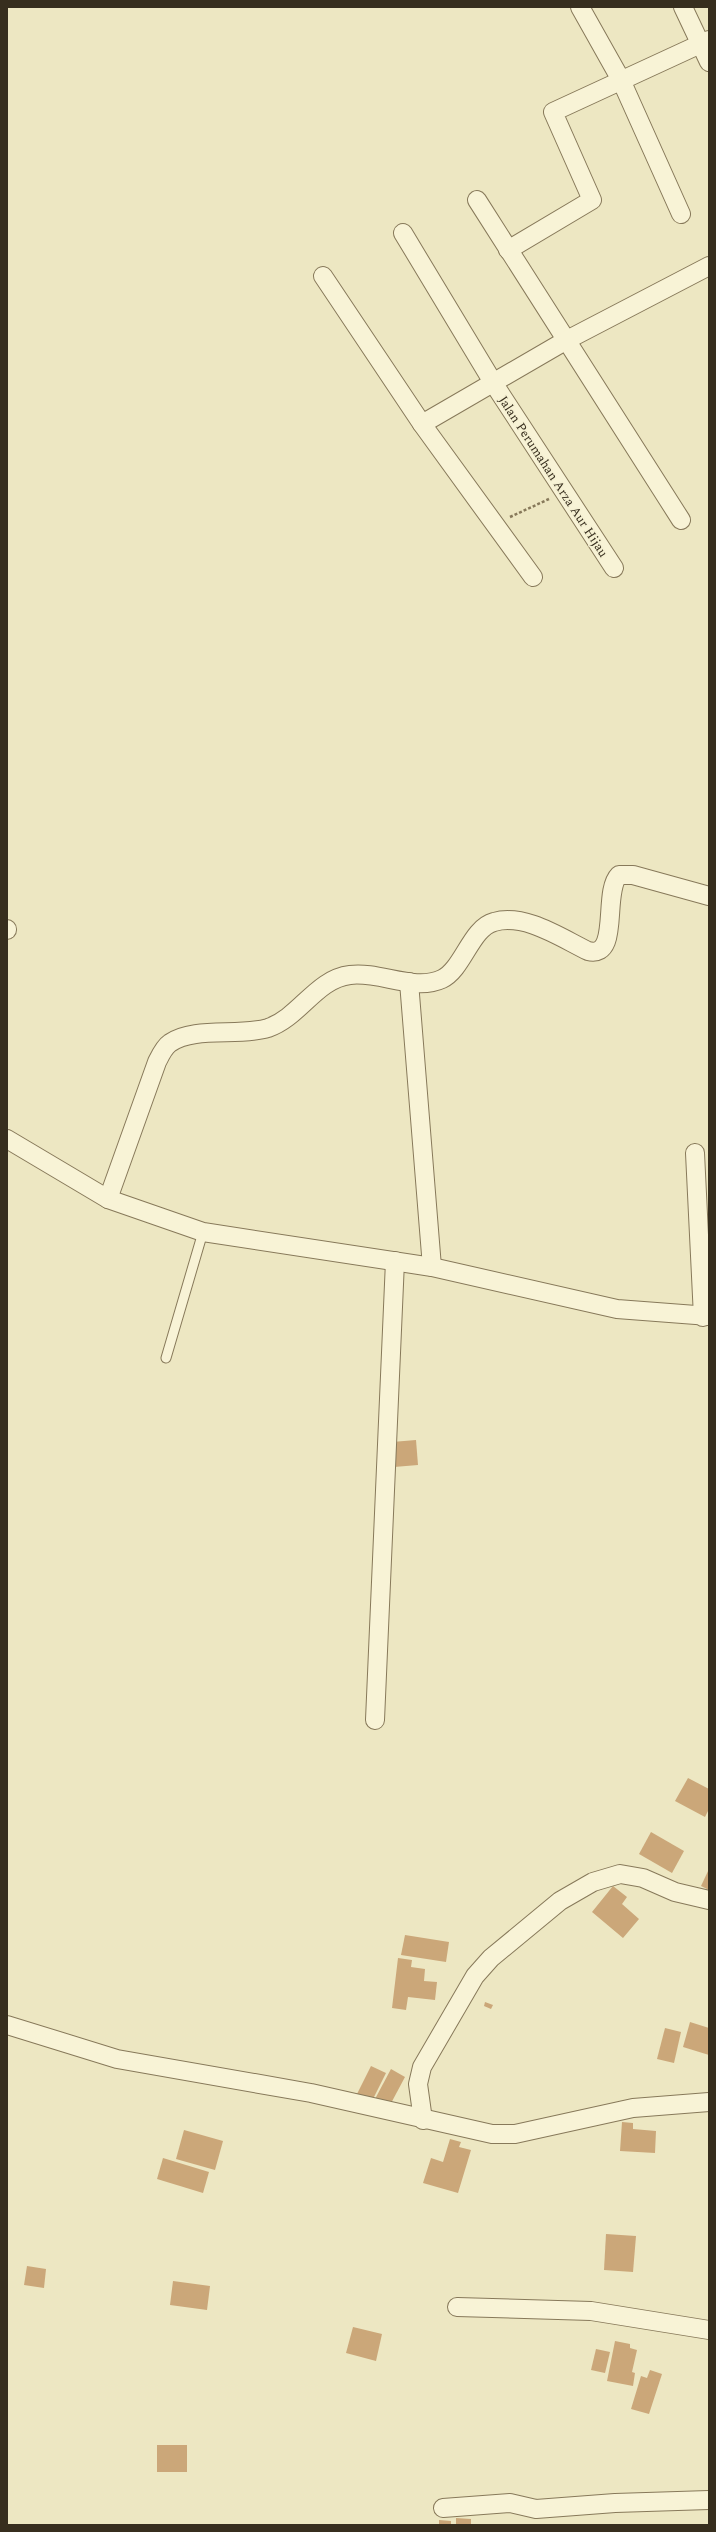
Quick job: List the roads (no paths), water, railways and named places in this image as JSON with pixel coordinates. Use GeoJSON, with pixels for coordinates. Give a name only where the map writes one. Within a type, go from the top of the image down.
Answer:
{"type":"FeatureCollection","features":[{"type":"Feature","properties":{"kind":"street"},"geometry":{"type":"LineString","coordinates":[[580,7],[621,80],[681,214]]}},
{"type":"Feature","properties":{"kind":"street"},"geometry":{"type":"LineString","coordinates":[[683,7],[704,42],[709,62]]}},
{"type":"Feature","properties":{"kind":"street"},"geometry":{"type":"LineString","coordinates":[[508,250],[592,200],[553,112],[704,42]]}},
{"type":"Feature","properties":{"kind":"street"},"geometry":{"type":"LineString","coordinates":[[477,200],[565,341],[681,520]]}},
{"type":"Feature","properties":{"kind":"street","name":"Jalan Perumahan Arza Aur Hijau"},"geometry":{"type":"LineString","coordinates":[[403,233],[494,384],[614,568]]}},
{"type":"Feature","properties":{"kind":"street","name":"Jalan Perumahan Arza Aur Hijau"},"geometry":{"type":"LineString","coordinates":[[422,424],[494,384],[565,341],[709,266]]}},
{"type":"Feature","properties":{"kind":"street"},"geometry":{"type":"LineString","coordinates":[[323,276],[422,424],[533,577]]}},
{"type":"Feature","properties":{"kind":"street"},"geometry":{"type":"LineString","coordinates":[[108,1199],[157,1062],[170,1043],[184,1036],[252,1032],[269,1027],[294,1012],[334,978],[373,974],[426,984],[446,976],[478,934],[493,922],[512,920],[534,926],[588,951],[596,953],[601,951],[605,946],[608,932],[612,887],[619,875],[633,875],[709,896]]}},
{"type":"Feature","properties":{"kind":"street"},"geometry":{"type":"LineString","coordinates":[[409,982],[432,1267]]}},
{"type":"Feature","properties":{"kind":"street"},"geometry":{"type":"LineString","coordinates":[[7,1139],[108,1199],[203,1232],[432,1267],[617,1309],[706,1317],[695,1153]]}},
{"type":"Feature","properties":{"kind":"street"},"geometry":{"type":"LineString","coordinates":[[375,1720],[395,1261]]}},
{"type":"Feature","properties":{"kind":"street"},"geometry":{"type":"LineString","coordinates":[[423,2120],[418,2084],[422,2067],[476,1976],[491,1958],[560,1901],[593,1882],[620,1874],[643,1878],[675,1892],[709,1900]]}},
{"type":"Feature","properties":{"kind":"street"},"geometry":{"type":"LineString","coordinates":[[7,2026],[117,2059],[311,2093],[423,2120],[492,2134],[515,2134],[633,2108],[709,2102]]}},
{"type":"Feature","properties":{"kind":"street"},"geometry":{"type":"LineString","coordinates":[[457,2308],[591,2311],[709,2330]]}},
{"type":"Feature","properties":{"kind":"street"},"geometry":{"type":"LineString","coordinates":[[443,2508],[510,2503],[536,2509],[615,2503],[709,2500]]}},
{"type":"Feature","properties":{"kind":"lane"},"geometry":{"type":"LineString","coordinates":[[166,1358],[203,1232]]}}]}
